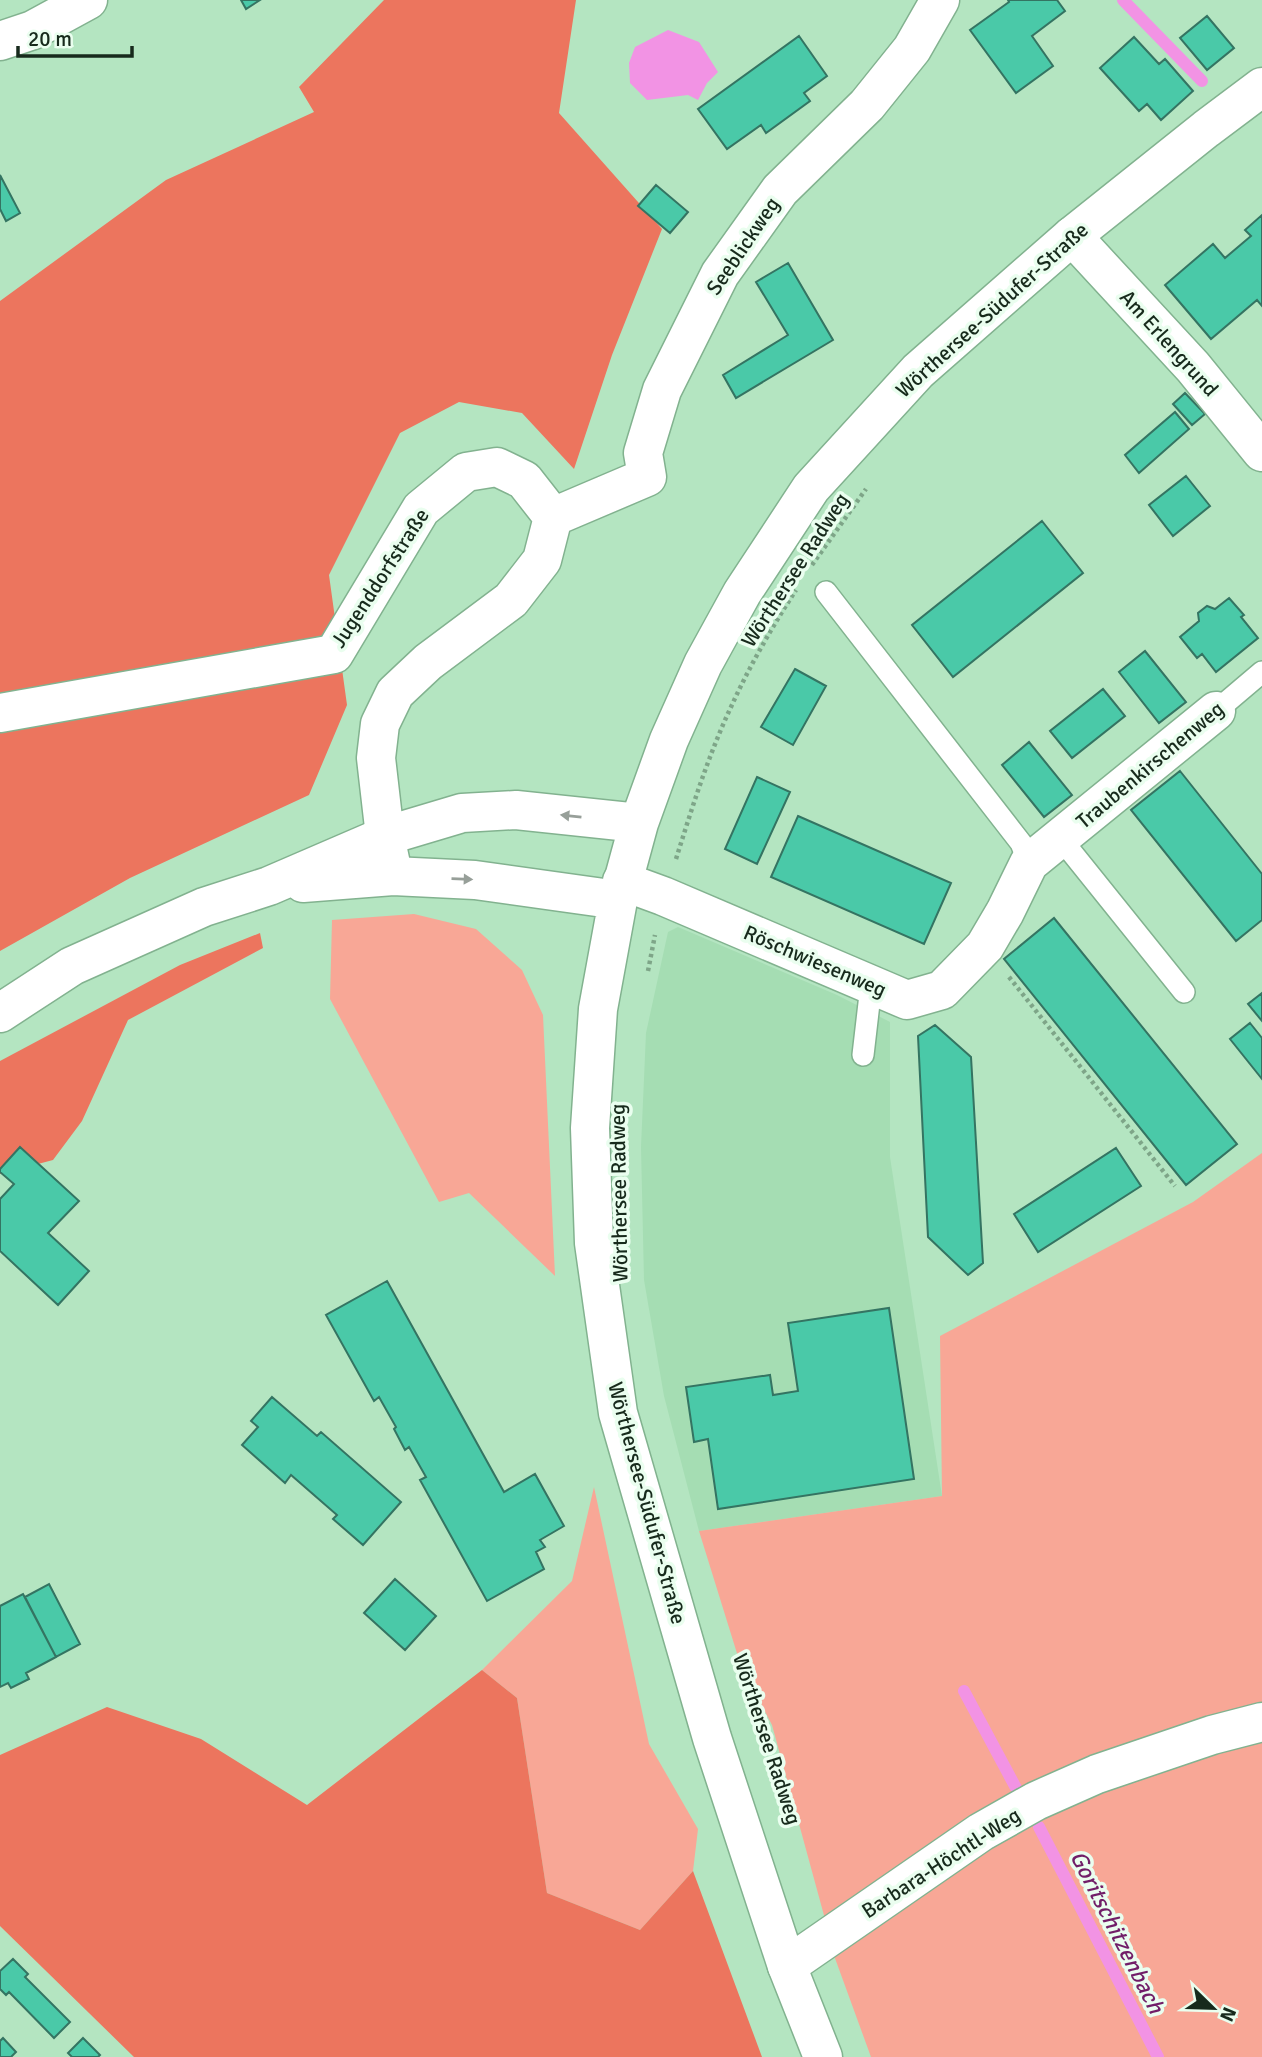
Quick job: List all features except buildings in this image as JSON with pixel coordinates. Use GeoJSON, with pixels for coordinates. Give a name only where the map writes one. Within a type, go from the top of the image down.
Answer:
{"type":"FeatureCollection","features":[{"type":"Feature","properties":{"kind":"street"},"geometry":{"type":"LineString","coordinates":[[0,41],[33,30],[88,0]]}},
{"type":"Feature","properties":{"kind":"street","name":"Seeblickweg"},"geometry":{"type":"LineString","coordinates":[[553,517],[647,477],[643,453],[662,390],[720,274],[780,190],[867,105],[905,58],[940,0]]}},
{"type":"Feature","properties":{"kind":"street","name":"Wörthersee-Südufer-Straße"},"geometry":{"type":"LineString","coordinates":[[823,2057],[787,1966],[700,1699],[618,1413],[594,1243],[590,1128],[598,1009],[620,891],[639,823],[669,740],[704,664],[742,593],[811,488],[918,371],[1072,236],[1262,87]]}},
{"type":"Feature","properties":{"kind":"street","name":"Am Erlengrund"},"geometry":{"type":"LineString","coordinates":[[1072,236],[1193,367],[1262,452]]}},
{"type":"Feature","properties":{"kind":"street","name":"Jugenddorfstraße"},"geometry":{"type":"LineString","coordinates":[[0,713],[334,654],[421,509],[466,472],[497,467],[524,480],[553,517]]}},
{"type":"Feature","properties":{"kind":"street"},"geometry":{"type":"LineString","coordinates":[[393,876],[385,836],[376,758],[380,724],[396,693],[428,662],[511,600],[542,559],[553,517]]}},
{"type":"Feature","properties":{"kind":"street","name":"Traubenkirschenweg"},"geometry":{"type":"LineString","coordinates":[[1061,839],[1216,711]]}},
{"type":"Feature","properties":{"kind":"street"},"geometry":{"type":"LineString","coordinates":[[0,1013],[72,966],[204,907],[270,886],[385,836],[462,813],[516,810],[639,823]]}},
{"type":"Feature","properties":{"kind":"street","name":"Röschwiesenweg"},"geometry":{"type":"LineString","coordinates":[[270,886],[393,876],[620,891],[663,897],[907,1000],[942,990],[985,946],[1029,863],[1061,839]]}},
{"type":"Feature","properties":{"kind":"street","name":"Barbara-Höchtl-Weg"},"geometry":{"type":"LineString","coordinates":[[787,1966],[981,1832],[1036,1801],[1097,1774],[1212,1735],[1262,1722]]}},
{"type":"Feature","properties":{"kind":"lane"},"geometry":{"type":"LineString","coordinates":[[826,592],[1021,843],[1029,863]]}},
{"type":"Feature","properties":{"kind":"lane","name":"Traubenkirschenweg"},"geometry":{"type":"LineString","coordinates":[[1216,711],[1262,672]]}},
{"type":"Feature","properties":{"kind":"lane","name":"Traubenkirschenweg"},"geometry":{"type":"LineString","coordinates":[[1061,839],[1184,992]]}},
{"type":"Feature","properties":{"kind":"lane"},"geometry":{"type":"LineString","coordinates":[[863,1055],[871,986]]}},
{"type":"Feature","properties":{"kind":"path","name":"Wörthersee Radweg"},"geometry":{"type":"LineString","coordinates":[[811,567],[866,489]]}},
{"type":"Feature","properties":{"kind":"path","name":"Wörthersee Radweg"},"geometry":{"type":"LineString","coordinates":[[647,972],[663,897],[698,790],[731,707],[777,618],[797,588]]}},
{"type":"Feature","properties":{"kind":"path"},"geometry":{"type":"LineString","coordinates":[[985,946],[1175,1186]]}},
{"type":"Feature","properties":{"kind":"shaded area"},"geometry":{"type":"Polygon","coordinates":[[[384,0],[576,0],[559,113],[662,229],[612,355],[574,469],[522,413],[459,402],[400,433],[329,575],[347,705],[309,795],[130,878],[0,951],[0,301],[166,180],[314,112],[299,87],[384,0]]]}},
{"type":"Feature","properties":{"kind":"shaded area"},"geometry":{"type":"Polygon","coordinates":[[[668,30],[699,42],[718,72],[707,83],[698,100],[688,95],[647,100],[630,83],[629,63],[635,47],[668,30]]]}},
{"type":"Feature","properties":{"kind":"shaded area"},"geometry":{"type":"Polygon","coordinates":[[[414,914],[476,929],[522,970],[543,1015],[555,1276],[469,1193],[439,1202],[330,999],[332,920],[414,914]]]}},
{"type":"Feature","properties":{"kind":"shaded area"},"geometry":{"type":"Polygon","coordinates":[[[678,927],[837,995],[890,1022],[890,1157],[942,1496],[699,1531],[664,1396],[644,1280],[641,1147],[646,1033],[668,932],[678,927]]]}},
{"type":"Feature","properties":{"kind":"shaded area"},"geometry":{"type":"Polygon","coordinates":[[[260,933],[263,948],[128,1020],[82,1121],[53,1160],[0,1174],[0,1061],[180,965],[260,933]]]}},
{"type":"Feature","properties":{"kind":"shaded area"},"geometry":{"type":"Polygon","coordinates":[[[1262,1153],[1262,1707],[825,1919],[772,1725],[740,1663],[699,1531],[942,1496],[940,1336],[1193,1202],[1262,1153]]]}},
{"type":"Feature","properties":{"kind":"shaded area"},"geometry":{"type":"Polygon","coordinates":[[[594,1487],[649,1744],[698,1829],[693,1871],[640,1930],[547,1893],[517,1698],[482,1670],[572,1581],[594,1487]]]}},
{"type":"Feature","properties":{"kind":"shaded area"},"geometry":{"type":"Polygon","coordinates":[[[482,1670],[517,1698],[547,1893],[640,1930],[693,1871],[762,2057],[134,2057],[0,1926],[0,1755],[107,1707],[201,1739],[307,1805],[482,1670]]]}},
{"type":"Feature","properties":{"kind":"shaded area"},"geometry":{"type":"Polygon","coordinates":[[[1262,1737],[1262,2057],[871,2057],[832,1950],[1039,1813],[1262,1737]]]}},
{"type":"Feature","properties":{"kind":"waterway"},"geometry":{"type":"LineString","coordinates":[[1123,0],[1202,81]]}},
{"type":"Feature","properties":{"kind":"waterway"},"geometry":{"type":"LineString","coordinates":[[964,1691],[1016,1788]]}},
{"type":"Feature","properties":{"kind":"waterway","name":"Goritschitzenbach"},"geometry":{"type":"LineString","coordinates":[[1039,1827],[1158,2057]]}}]}
